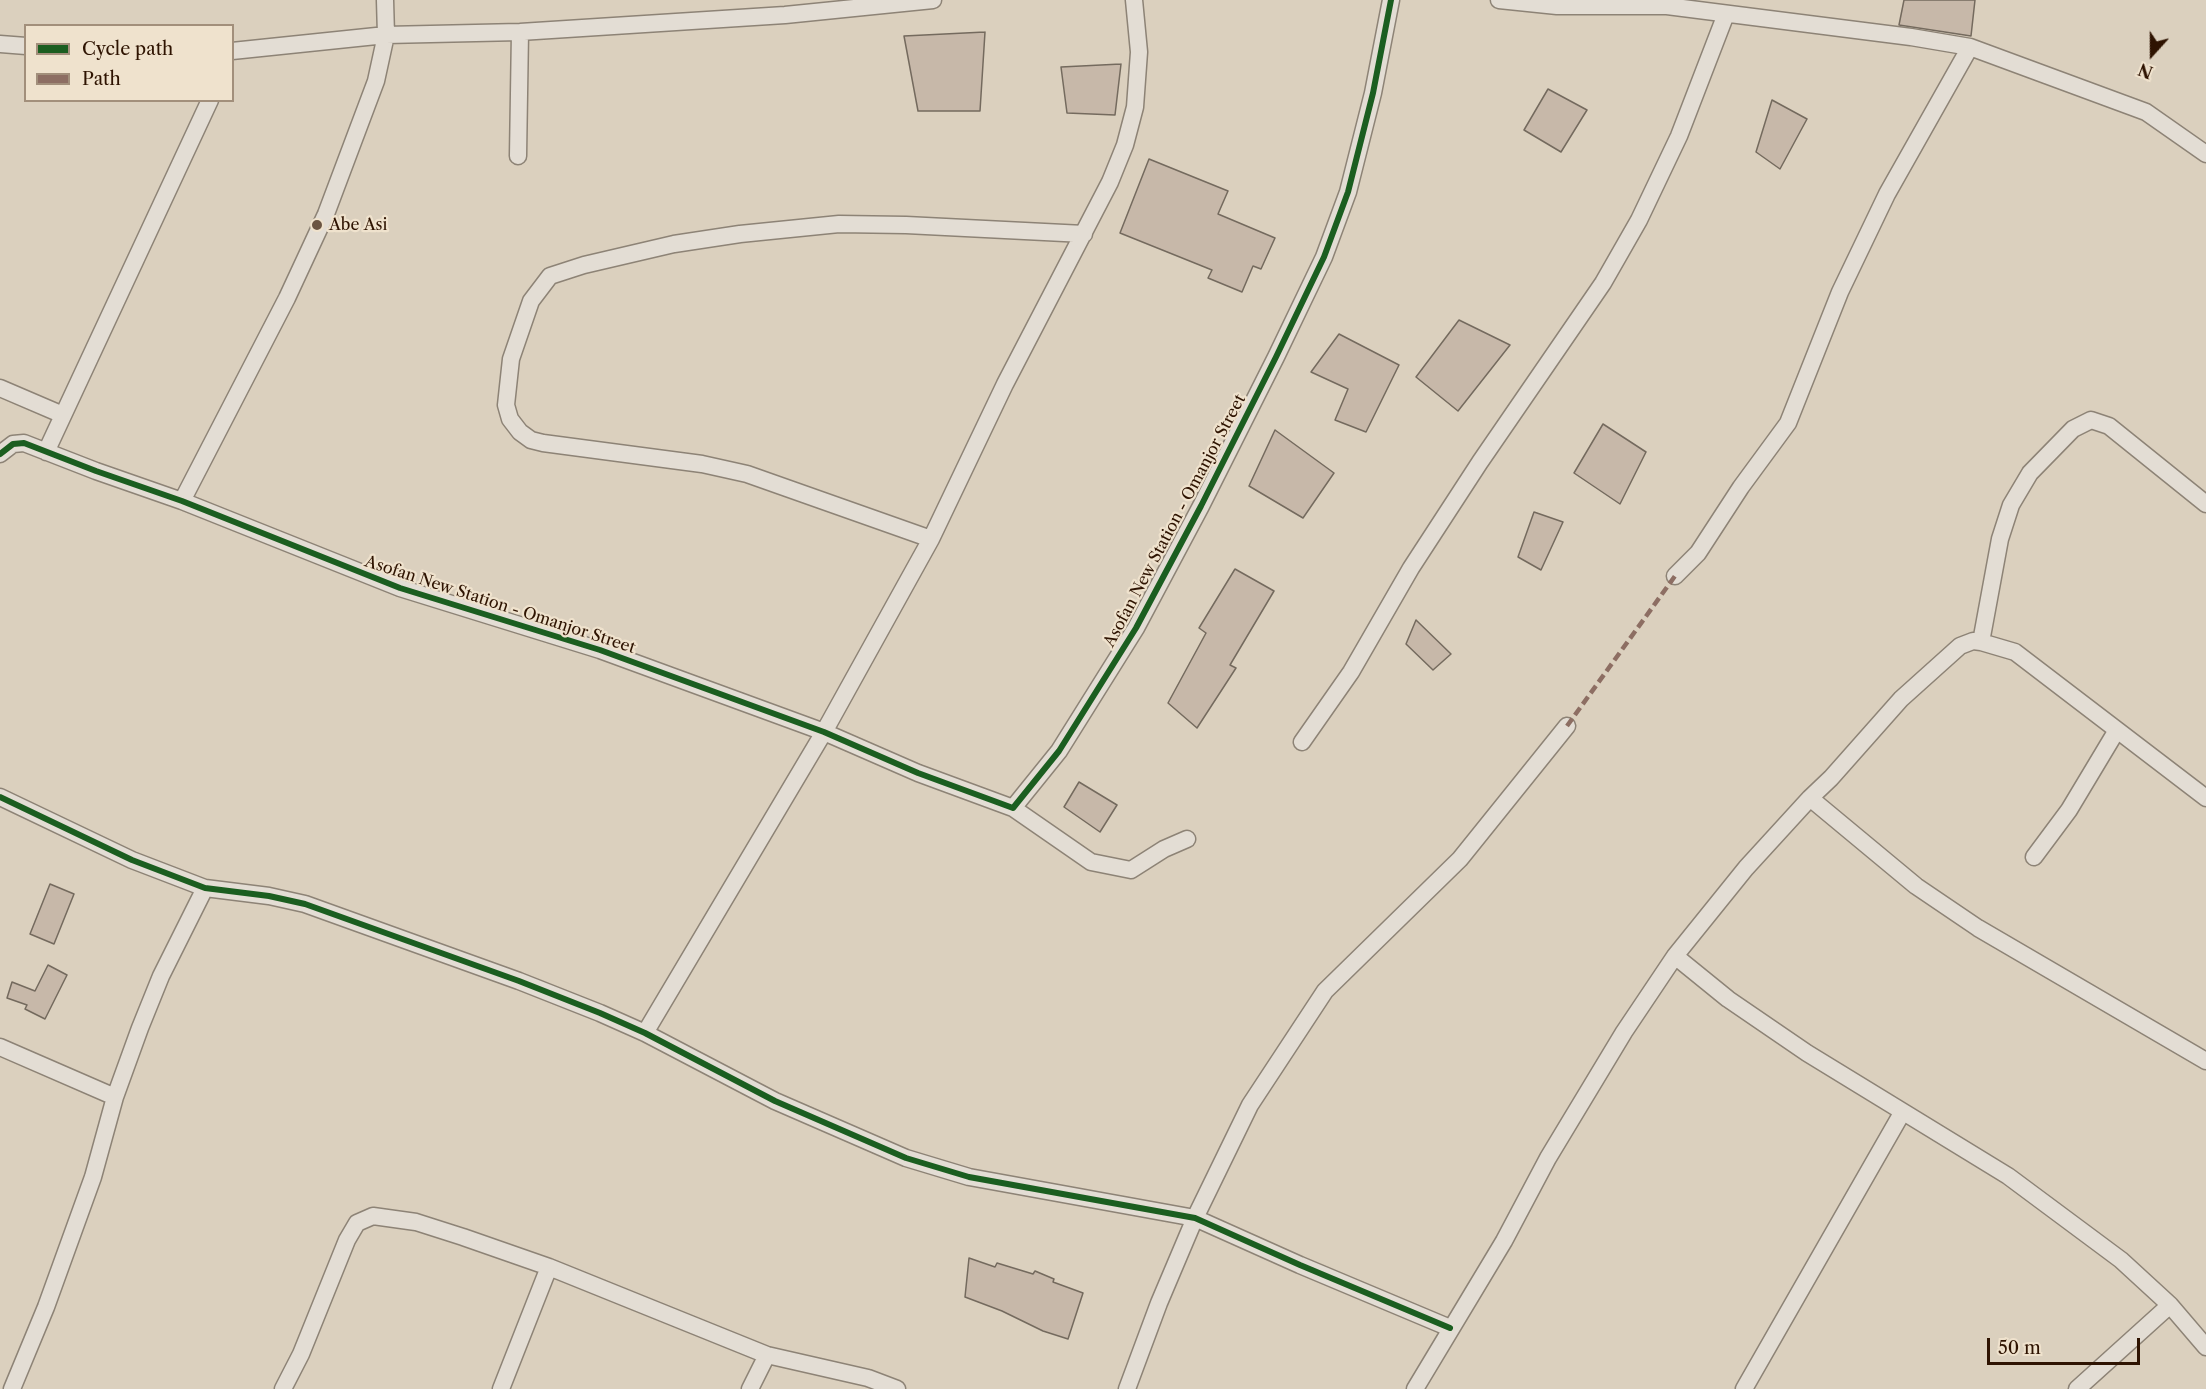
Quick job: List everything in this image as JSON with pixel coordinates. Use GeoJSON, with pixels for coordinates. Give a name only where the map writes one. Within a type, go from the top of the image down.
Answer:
{"type":"FeatureCollection","features":[{"type":"Feature","properties":{"kind":"street"},"geometry":{"type":"LineString","coordinates":[[182,501],[287,298],[326,214],[376,81],[386,34],[385,0]]}},
{"type":"Feature","properties":{"kind":"street"},"geometry":{"type":"LineString","coordinates":[[234,51],[386,34],[520,32],[785,15],[933,0]]}},
{"type":"Feature","properties":{"kind":"street"},"geometry":{"type":"LineString","coordinates":[[645,1033],[824,732],[931,539],[1005,384],[1084,234],[1125,145],[1135,108],[1139,51],[1134,0]]}},
{"type":"Feature","properties":{"kind":"street","name":"Asofan New Station - Omanjor Street"},"geometry":{"type":"LineString","coordinates":[[0,454],[13,444],[24,443],[182,501],[400,588],[600,650],[824,732],[918,773],[1013,808],[1059,751],[1136,627],[1212,485],[1324,257],[1351,183],[1373,93],[1391,0]]}},
{"type":"Feature","properties":{"kind":"street"},"geometry":{"type":"LineString","coordinates":[[1499,0],[1557,6],[1667,6],[1911,37],[1970,47],[2146,112],[2206,154]]}},
{"type":"Feature","properties":{"kind":"street"},"geometry":{"type":"LineString","coordinates":[[1302,742],[1351,672],[1411,568],[1480,462],[1603,283],[1639,220],[1679,136],[1726,14]]}},
{"type":"Feature","properties":{"kind":"street"},"geometry":{"type":"LineString","coordinates":[[519,156],[520,32]]}},
{"type":"Feature","properties":{"kind":"street"},"geometry":{"type":"LineString","coordinates":[[0,44],[24,46]]}},
{"type":"Feature","properties":{"kind":"street"},"geometry":{"type":"LineString","coordinates":[[1675,576],[1698,553],[1788,423],[1840,292],[1878,214],[1970,47]]}},
{"type":"Feature","properties":{"kind":"street"},"geometry":{"type":"LineString","coordinates":[[46,452],[209,102]]}},
{"type":"Feature","properties":{"kind":"street"},"geometry":{"type":"LineString","coordinates":[[931,539],[747,474],[702,464],[531,440],[520,432],[510,418],[506,405],[511,359],[531,301],[550,276],[562,272],[674,244],[740,234],[839,224],[1084,234]]}},
{"type":"Feature","properties":{"kind":"street"},"geometry":{"type":"LineString","coordinates":[[0,388],[63,415]]}},
{"type":"Feature","properties":{"kind":"street"},"geometry":{"type":"LineString","coordinates":[[1981,642],[2000,539],[2011,505],[2030,473],[2073,429],[2091,420],[2109,426],[2206,504]]}},
{"type":"Feature","properties":{"kind":"street"},"geometry":{"type":"LineString","coordinates":[[1415,1389],[1504,1241],[1548,1158],[1623,1032],[1675,956],[1746,868],[1810,798],[1902,699],[1960,646],[1972,641],[2015,652],[2206,798]]}},
{"type":"Feature","properties":{"kind":"street"},"geometry":{"type":"LineString","coordinates":[[1127,1389],[1159,1303],[1195,1218],[1250,1106],[1324,991],[1460,859],[1567,726]]}},
{"type":"Feature","properties":{"kind":"street"},"geometry":{"type":"LineString","coordinates":[[2034,857],[2069,810],[2117,730]]}},
{"type":"Feature","properties":{"kind":"street"},"geometry":{"type":"LineString","coordinates":[[0,797],[132,860],[205,888],[269,896],[305,904],[519,981],[645,1033],[775,1101],[906,1158],[969,1177],[1195,1218],[1450,1328]]}},
{"type":"Feature","properties":{"kind":"street"},"geometry":{"type":"LineString","coordinates":[[1810,798],[1916,886],[1978,928],[2206,1061]]}},
{"type":"Feature","properties":{"kind":"street"},"geometry":{"type":"LineString","coordinates":[[1013,808],[1091,862],[1131,870],[1164,849],[1187,839]]}},
{"type":"Feature","properties":{"kind":"street"},"geometry":{"type":"LineString","coordinates":[[12,1389],[46,1307],[93,1177],[115,1097],[161,976],[205,888]]}},
{"type":"Feature","properties":{"kind":"street"},"geometry":{"type":"LineString","coordinates":[[1675,956],[1728,999],[1807,1053],[2008,1176],[2121,1260],[2170,1305],[2206,1347]]}},
{"type":"Feature","properties":{"kind":"street"},"geometry":{"type":"LineString","coordinates":[[0,1047],[115,1097]]}},
{"type":"Feature","properties":{"kind":"street"},"geometry":{"type":"LineString","coordinates":[[1744,1389],[1902,1113]]}},
{"type":"Feature","properties":{"kind":"street"},"geometry":{"type":"LineString","coordinates":[[283,1389],[301,1354],[338,1259],[357,1223],[373,1216],[416,1222],[549,1267],[767,1355],[868,1378],[897,1389]]}},
{"type":"Feature","properties":{"kind":"street"},"geometry":{"type":"LineString","coordinates":[[501,1389],[549,1267]]}},
{"type":"Feature","properties":{"kind":"street"},"geometry":{"type":"LineString","coordinates":[[2077,1389],[2170,1305]]}},
{"type":"Feature","properties":{"kind":"street"},"geometry":{"type":"LineString","coordinates":[[750,1389],[767,1355]]}},
{"type":"Feature","properties":{"kind":"building"},"geometry":{"type":"Polygon","coordinates":[[[1904,0],[1975,0],[1971,36],[1899,25],[1904,0]]]}},
{"type":"Feature","properties":{"kind":"building"},"geometry":{"type":"Polygon","coordinates":[[[985,32],[980,111],[918,111],[904,36],[985,32]]]}},
{"type":"Feature","properties":{"kind":"building"},"geometry":{"type":"Polygon","coordinates":[[[1121,64],[1115,115],[1067,113],[1061,67],[1121,64]]]}},
{"type":"Feature","properties":{"kind":"building"},"geometry":{"type":"Polygon","coordinates":[[[1548,89],[1587,110],[1561,152],[1524,130],[1548,89]]]}},
{"type":"Feature","properties":{"kind":"building"},"geometry":{"type":"Polygon","coordinates":[[[1772,100],[1807,119],[1780,169],[1756,152],[1772,100]]]}},
{"type":"Feature","properties":{"kind":"building"},"geometry":{"type":"Polygon","coordinates":[[[1149,159],[1228,191],[1218,214],[1275,238],[1261,269],[1253,266],[1242,292],[1208,278],[1212,270],[1120,233],[1149,159]]]}},
{"type":"Feature","properties":{"kind":"building"},"geometry":{"type":"Polygon","coordinates":[[[1459,320],[1510,345],[1458,411],[1416,377],[1459,320]]]}},
{"type":"Feature","properties":{"kind":"building"},"geometry":{"type":"Polygon","coordinates":[[[1339,334],[1399,365],[1366,432],[1335,420],[1348,389],[1311,372],[1339,334]]]}},
{"type":"Feature","properties":{"kind":"building"},"geometry":{"type":"Polygon","coordinates":[[[1603,424],[1646,452],[1620,504],[1574,473],[1603,424]]]}},
{"type":"Feature","properties":{"kind":"building"},"geometry":{"type":"Polygon","coordinates":[[[1275,430],[1334,473],[1303,518],[1249,486],[1275,430]]]}},
{"type":"Feature","properties":{"kind":"building"},"geometry":{"type":"Polygon","coordinates":[[[1534,512],[1563,522],[1541,570],[1518,557],[1534,512]]]}},
{"type":"Feature","properties":{"kind":"building"},"geometry":{"type":"Polygon","coordinates":[[[1235,569],[1274,591],[1230,665],[1236,668],[1197,728],[1168,703],[1206,633],[1199,628],[1235,569]]]}},
{"type":"Feature","properties":{"kind":"building"},"geometry":{"type":"Polygon","coordinates":[[[1416,620],[1451,654],[1433,670],[1406,644],[1416,620]]]}},
{"type":"Feature","properties":{"kind":"building"},"geometry":{"type":"Polygon","coordinates":[[[1079,782],[1117,805],[1100,832],[1064,807],[1079,782]]]}},
{"type":"Feature","properties":{"kind":"building"},"geometry":{"type":"Polygon","coordinates":[[[50,884],[74,894],[54,944],[30,934],[50,884]]]}},
{"type":"Feature","properties":{"kind":"building"},"geometry":{"type":"Polygon","coordinates":[[[48,965],[67,975],[45,1019],[25,1009],[27,1005],[7,998],[12,982],[35,991],[48,965]]]}},
{"type":"Feature","properties":{"kind":"building"},"geometry":{"type":"Polygon","coordinates":[[[969,1258],[995,1267],[997,1263],[1033,1274],[1035,1271],[1054,1279],[1053,1282],[1083,1293],[1068,1339],[1043,1331],[1002,1311],[965,1297],[969,1258]]]}},
{"type":"Feature","properties":{"kind":"marked path"},"geometry":{"type":"LineString","coordinates":[[1567,726],[1675,576]]}},
{"type":"Feature","properties":{"kind":"cycle path"},"geometry":{"type":"LineString","coordinates":[[0,454],[13,444],[24,443],[182,501],[400,588],[600,650],[824,732],[918,773],[1013,808],[1059,751],[1136,628],[1201,506],[1324,257],[1348,192],[1373,93],[1391,0]]}},
{"type":"Feature","properties":{"kind":"cycle path"},"geometry":{"type":"LineString","coordinates":[[0,797],[132,860],[205,888],[269,896],[305,904],[519,981],[600,1013],[645,1033],[775,1101],[906,1158],[969,1177],[1195,1218],[1450,1328]]}},
{"type":"Feature","properties":{"kind":"place","name":"Abe Asi"},"geometry":{"type":"Point","coordinates":[317,225]}}]}
